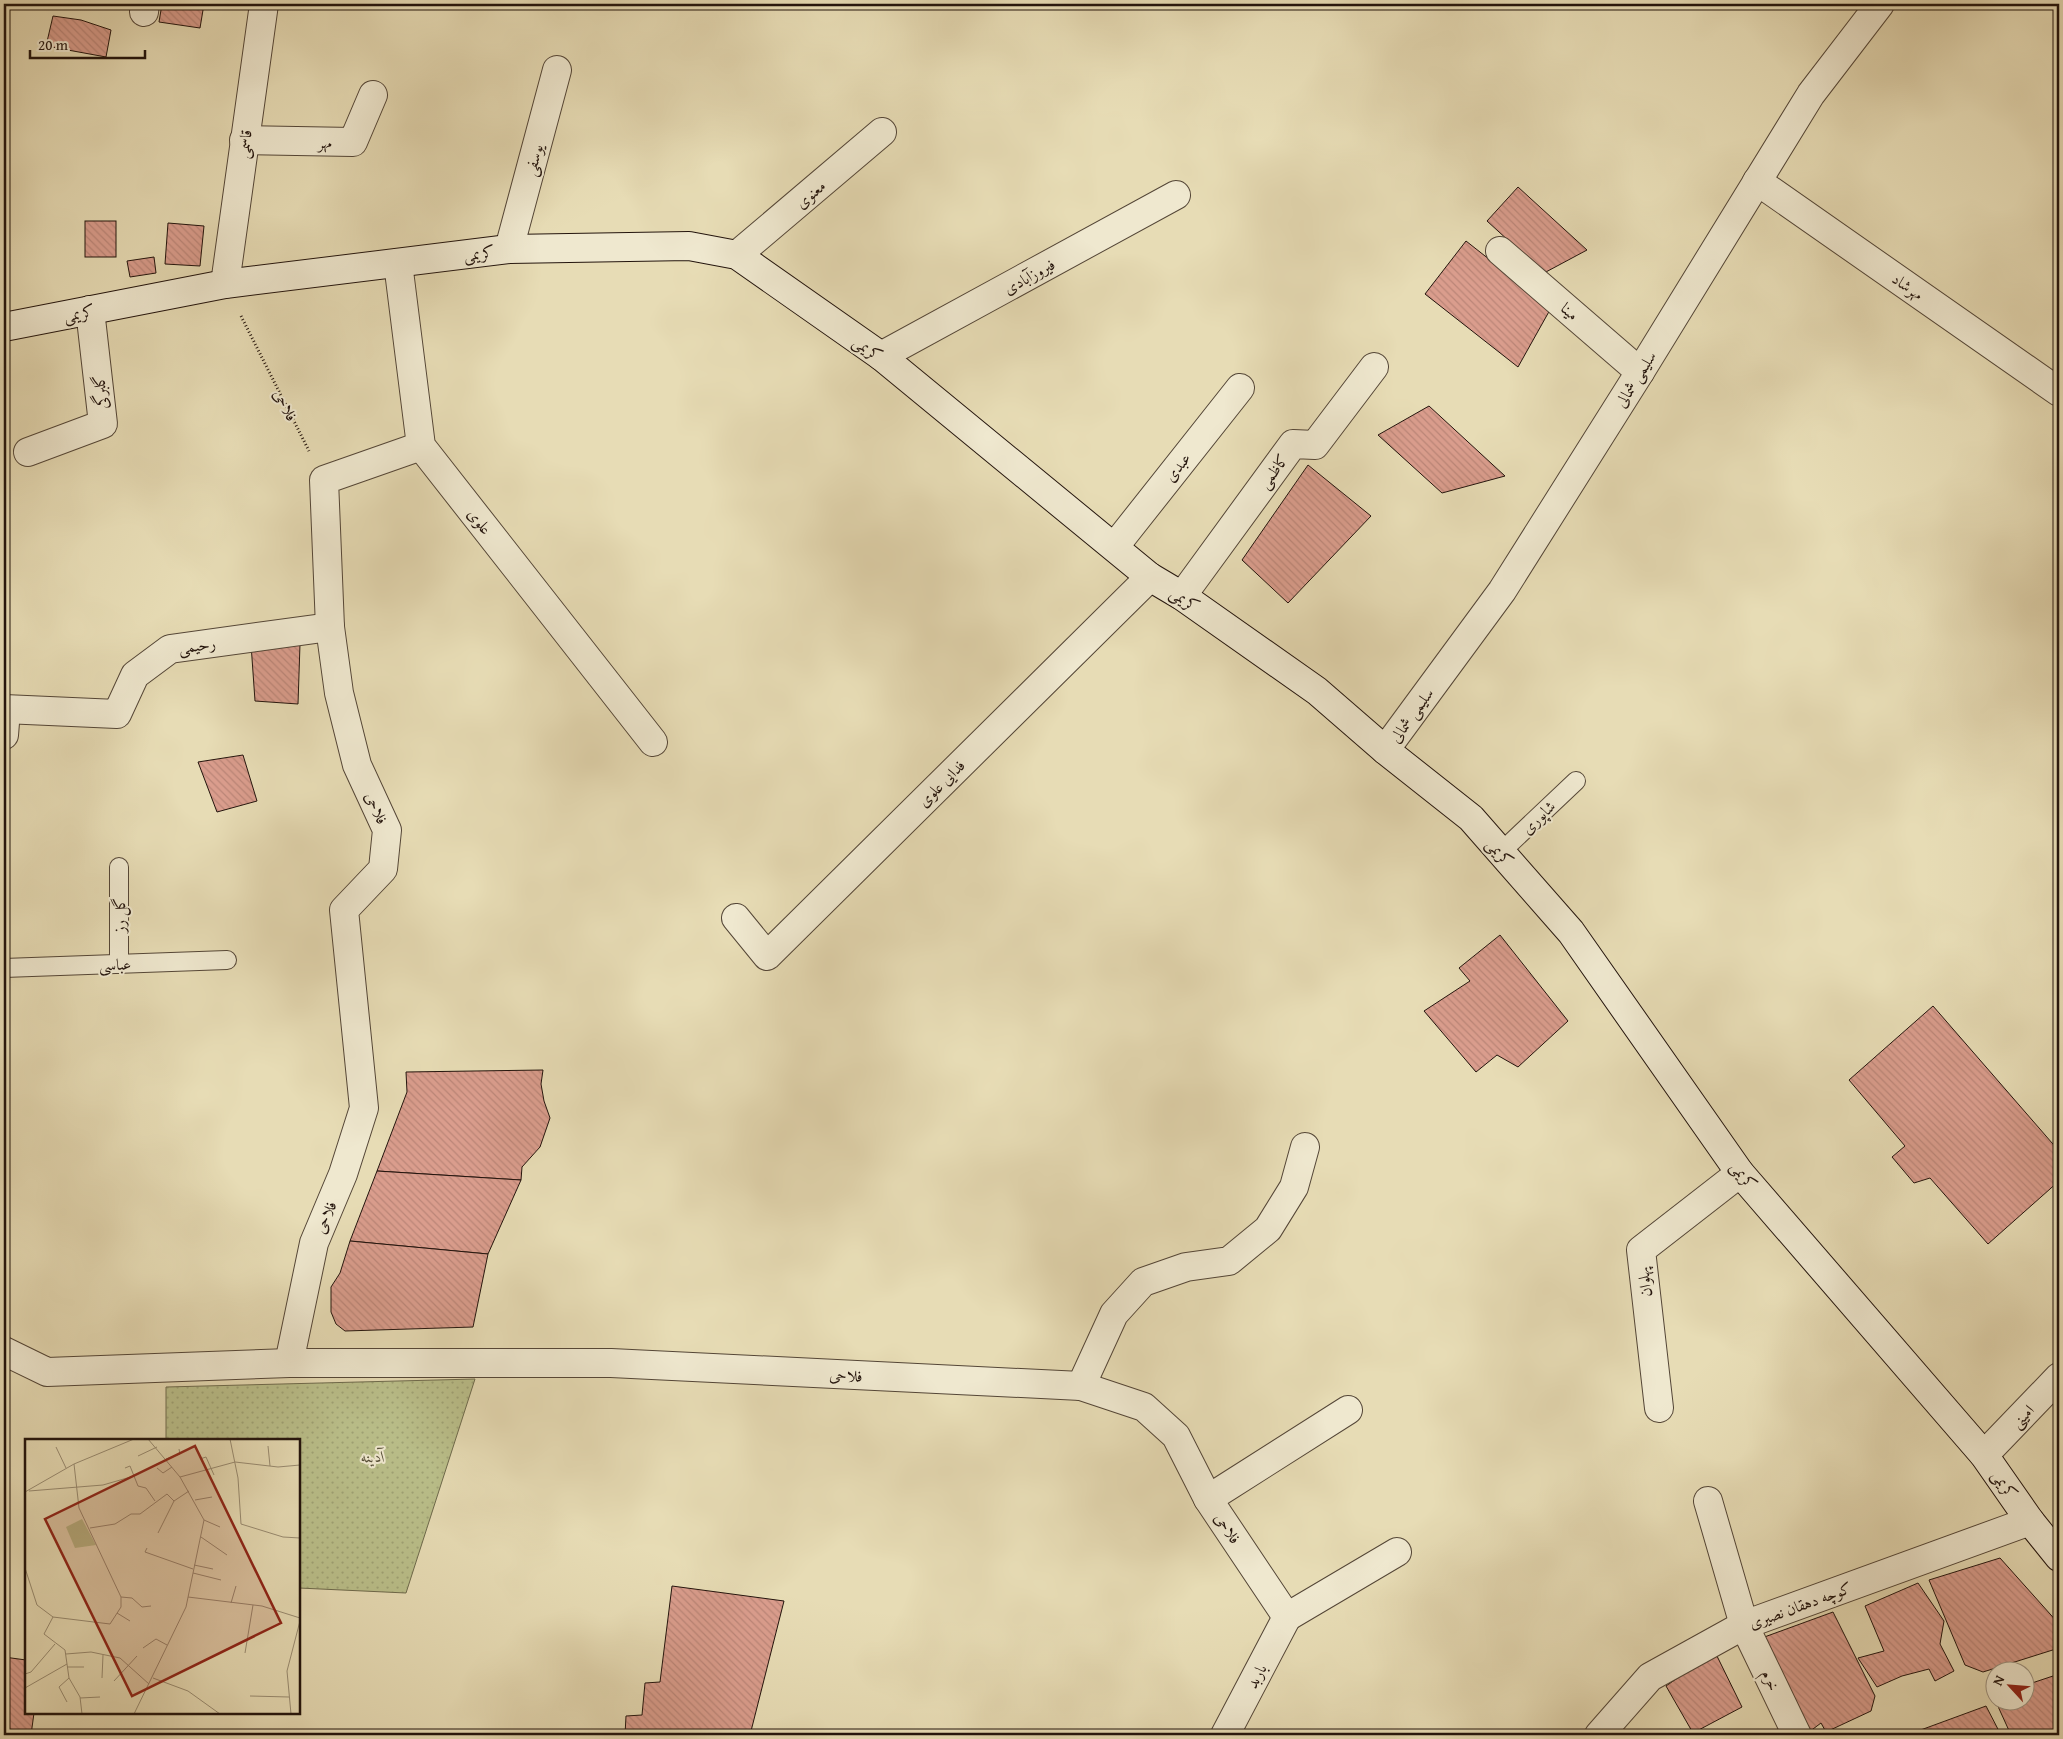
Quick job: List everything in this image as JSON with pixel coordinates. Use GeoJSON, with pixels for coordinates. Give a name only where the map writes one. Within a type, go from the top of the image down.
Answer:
{"type":"FeatureCollection","features":[{"type":"Feature","properties":{"kind":"street","name":"قاسمی"},"geometry":{"type":"LineString","coordinates":[[225,284],[264,4]]}},
{"type":"Feature","properties":{"kind":"street","name":"سلیمی شمالی"},"geometry":{"type":"LineString","coordinates":[[1385,750],[1502,591],[1640,372],[1811,94],[1880,4]]}},
{"type":"Feature","properties":{"kind":"street","name":"یوسفی"},"geometry":{"type":"LineString","coordinates":[[509,249],[557,70]]}},
{"type":"Feature","properties":{"kind":"street","name":"مهر"},"geometry":{"type":"LineString","coordinates":[[244,140],[353,142],[373,95]]}},
{"type":"Feature","properties":{"kind":"street","name":"معنوی"},"geometry":{"type":"LineString","coordinates":[[737,256],[882,132]]}},
{"type":"Feature","properties":{"kind":"street","name":"مهرشاد"},"geometry":{"type":"LineString","coordinates":[[1757,181],[2059,392]]}},
{"type":"Feature","properties":{"kind":"street","name":"فیروزآبادی"},"geometry":{"type":"LineString","coordinates":[[881,356],[1176,195]]}},
{"type":"Feature","properties":{"kind":"street","name":"کریمی"},"geometry":{"type":"LineString","coordinates":[[4,327],[225,284],[509,249],[689,246],[737,256],[881,356],[1115,546],[1150,577],[1182,596],[1317,691],[1385,750],[1471,818],[1571,932],[1740,1173],[1984,1455],[2030,1521],[2059,1557]]}},
{"type":"Feature","properties":{"kind":"street","name":"مینا"},"geometry":{"type":"LineString","coordinates":[[1500,251],[1640,372]]}},
{"type":"Feature","properties":{"kind":"street"},"geometry":{"type":"LineString","coordinates":[[324,480],[421,446],[398,263]]}},
{"type":"Feature","properties":{"kind":"street","name":"گلبرگی"},"geometry":{"type":"LineString","coordinates":[[28,452],[103,424],[90,310]]}},
{"type":"Feature","properties":{"kind":"street","name":"کاظمی"},"geometry":{"type":"LineString","coordinates":[[1182,596],[1293,444],[1316,445],[1374,367]]}},
{"type":"Feature","properties":{"kind":"street","name":"عبدی"},"geometry":{"type":"LineString","coordinates":[[1115,546],[1240,388]]}},
{"type":"Feature","properties":{"kind":"street","name":"علوی"},"geometry":{"type":"LineString","coordinates":[[421,446],[654,742]]}},
{"type":"Feature","properties":{"kind":"street","name":"فلاحی"},"geometry":{"type":"LineString","coordinates":[[289,1363],[314,1244],[343,1174],[364,1108],[344,910],[383,870],[387,830],[357,765],[339,693],[330,627],[324,480]]}},
{"type":"Feature","properties":{"kind":"street","name":"فدایی علوی"},"geometry":{"type":"LineString","coordinates":[[736,918],[767,956],[1150,577]]}},
{"type":"Feature","properties":{"kind":"street","name":"رحیمی"},"geometry":{"type":"LineString","coordinates":[[4,718],[117,714],[135,675],[170,649],[330,627]]}},
{"type":"Feature","properties":{"kind":"street"},"geometry":{"type":"LineString","coordinates":[[1080,1386],[1114,1314],[1143,1282],[1186,1267],[1229,1261],[1268,1230],[1294,1186],[1305,1147]]}},
{"type":"Feature","properties":{"kind":"street","name":"پهلوان"},"geometry":{"type":"LineString","coordinates":[[1659,1408],[1641,1250],[1740,1173]]}},
{"type":"Feature","properties":{"kind":"street","name":"فلاحی"},"geometry":{"type":"LineString","coordinates":[[4,1351],[47,1372],[289,1363],[612,1363],[1080,1386],[1144,1407],[1176,1436],[1208,1499],[1287,1617]]}},
{"type":"Feature","properties":{"kind":"street","name":"امینی"},"geometry":{"type":"LineString","coordinates":[[1984,1455],[2059,1377]]}},
{"type":"Feature","properties":{"kind":"street"},"geometry":{"type":"LineString","coordinates":[[1208,1499],[1348,1410]]}},
{"type":"Feature","properties":{"kind":"street","name":"خرم"},"geometry":{"type":"LineString","coordinates":[[1708,1501],[1744,1625],[1797,1735]]}},
{"type":"Feature","properties":{"kind":"street","name":"کوچه دهقان نصیری"},"geometry":{"type":"LineString","coordinates":[[1599,1735],[1650,1677],[1744,1625],[2030,1521]]}},
{"type":"Feature","properties":{"kind":"street"},"geometry":{"type":"LineString","coordinates":[[1287,1617],[1398,1552]]}},
{"type":"Feature","properties":{"kind":"street","name":"باربد"},"geometry":{"type":"LineString","coordinates":[[1225,1735],[1287,1617]]}},
{"type":"Feature","properties":{"kind":"lane","name":"شاپوری"},"geometry":{"type":"LineString","coordinates":[[1501,852],[1576,781]]}},
{"type":"Feature","properties":{"kind":"lane","name":"گل رز"},"geometry":{"type":"LineString","coordinates":[[119,867],[119,964]]}},
{"type":"Feature","properties":{"kind":"lane","name":"عباسی"},"geometry":{"type":"LineString","coordinates":[[4,968],[227,960]]}},
{"type":"Feature","properties":{"kind":"path","name":"فلاحی"},"geometry":{"type":"LineString","coordinates":[[225,284],[324,480]]}},
{"type":"Feature","properties":{"kind":"green space","name":"آدینه"},"geometry":{"type":"Polygon","coordinates":[[[475,1379],[406,1593],[300,1588],[300,1439],[166,1439],[166,1387],[475,1379]]]}},
{"type":"Feature","properties":{"kind":"building"},"geometry":{"type":"Polygon","coordinates":[[[162,4],[204,4],[200,28],[159,22],[162,4]]]}},
{"type":"Feature","properties":{"kind":"building"},"geometry":{"type":"Polygon","coordinates":[[[53,16],[81,20],[111,30],[106,57],[46,46],[53,16]]]}},
{"type":"Feature","properties":{"kind":"building"},"geometry":{"type":"Polygon","coordinates":[[[1518,187],[1587,250],[1544,273],[1487,221],[1518,187]]]}},
{"type":"Feature","properties":{"kind":"building"},"geometry":{"type":"Polygon","coordinates":[[[85,221],[116,221],[116,257],[85,257],[85,221]]]}},
{"type":"Feature","properties":{"kind":"building"},"geometry":{"type":"Polygon","coordinates":[[[168,223],[204,226],[200,266],[165,264],[168,223]]]}},
{"type":"Feature","properties":{"kind":"building"},"geometry":{"type":"Polygon","coordinates":[[[1466,241],[1551,308],[1518,367],[1425,294],[1466,241]]]}},
{"type":"Feature","properties":{"kind":"building"},"geometry":{"type":"Polygon","coordinates":[[[154,257],[156,273],[130,277],[127,261],[154,257]]]}},
{"type":"Feature","properties":{"kind":"building"},"geometry":{"type":"Polygon","coordinates":[[[1429,406],[1505,476],[1442,493],[1378,435],[1429,406]]]}},
{"type":"Feature","properties":{"kind":"building"},"geometry":{"type":"Polygon","coordinates":[[[1308,465],[1371,516],[1288,603],[1242,560],[1308,465]]]}},
{"type":"Feature","properties":{"kind":"building"},"geometry":{"type":"Polygon","coordinates":[[[251,644],[300,644],[298,704],[255,701],[251,644]]]}},
{"type":"Feature","properties":{"kind":"building"},"geometry":{"type":"Polygon","coordinates":[[[243,755],[257,801],[217,812],[198,762],[243,755]]]}},
{"type":"Feature","properties":{"kind":"building"},"geometry":{"type":"Polygon","coordinates":[[[1500,935],[1568,1021],[1518,1067],[1497,1055],[1476,1072],[1424,1011],[1470,981],[1459,968],[1500,935]]]}},
{"type":"Feature","properties":{"kind":"building"},"geometry":{"type":"Polygon","coordinates":[[[1933,1006],[2059,1151],[2059,1181],[1988,1244],[1930,1178],[1914,1183],[1892,1157],[1905,1146],[1849,1080],[1933,1006]]]}},
{"type":"Feature","properties":{"kind":"building"},"geometry":{"type":"Polygon","coordinates":[[[543,1070],[541,1084],[550,1118],[540,1147],[522,1167],[521,1180],[377,1171],[407,1092],[406,1072],[543,1070]]]}},
{"type":"Feature","properties":{"kind":"building"},"geometry":{"type":"Polygon","coordinates":[[[377,1171],[521,1180],[488,1254],[350,1241],[377,1171]]]}},
{"type":"Feature","properties":{"kind":"building"},"geometry":{"type":"Polygon","coordinates":[[[350,1241],[488,1254],[473,1327],[345,1331],[336,1324],[331,1312],[331,1287],[340,1273],[350,1241]]]}},
{"type":"Feature","properties":{"kind":"building"},"geometry":{"type":"Polygon","coordinates":[[[2000,1558],[2059,1624],[2059,1648],[2015,1662],[1986,1662],[1986,1671],[1983,1672],[1965,1665],[1929,1580],[2000,1558]]]}},
{"type":"Feature","properties":{"kind":"building"},"geometry":{"type":"Polygon","coordinates":[[[1918,1583],[1944,1621],[1940,1644],[1954,1671],[1935,1681],[1929,1669],[1902,1676],[1877,1687],[1858,1658],[1884,1651],[1865,1606],[1918,1583]]]}},
{"type":"Feature","properties":{"kind":"building"},"geometry":{"type":"Polygon","coordinates":[[[672,1586],[784,1601],[750,1735],[625,1735],[626,1716],[642,1715],[645,1683],[660,1682],[672,1586]]]}},
{"type":"Feature","properties":{"kind":"building"},"geometry":{"type":"Polygon","coordinates":[[[1833,1612],[1875,1696],[1871,1711],[1826,1732],[1821,1723],[1805,1735],[1748,1643],[1833,1612]]]}},
{"type":"Feature","properties":{"kind":"building"},"geometry":{"type":"Polygon","coordinates":[[[1715,1652],[1742,1707],[1693,1733],[1666,1686],[1715,1652]]]}},
{"type":"Feature","properties":{"kind":"building"},"geometry":{"type":"Polygon","coordinates":[[[4,1657],[25,1660],[25,1714],[34,1714],[31,1735],[4,1735],[4,1657]]]}},
{"type":"Feature","properties":{"kind":"building"},"geometry":{"type":"Polygon","coordinates":[[[2059,1674],[2059,1735],[2011,1735],[2001,1712],[2036,1712],[2036,1682],[2059,1674]]]}},
{"type":"Feature","properties":{"kind":"building"},"geometry":{"type":"Polygon","coordinates":[[[1986,1706],[1986,1712],[1989,1712],[2001,1735],[1907,1735],[1986,1706]]]}}]}
